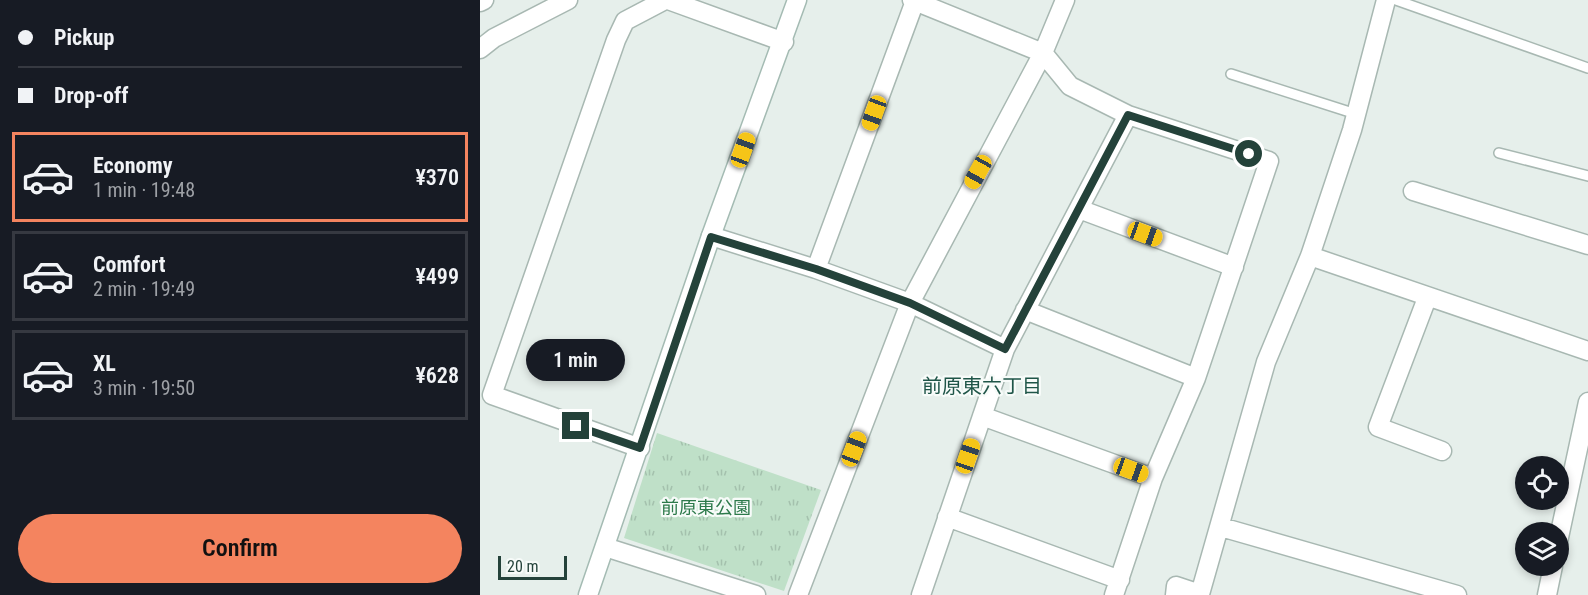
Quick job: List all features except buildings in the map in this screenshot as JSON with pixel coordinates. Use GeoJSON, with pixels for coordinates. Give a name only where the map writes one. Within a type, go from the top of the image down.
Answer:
{"type":"FeatureCollection","features":[{"type":"Feature","properties":{"kind":"street"},"geometry":{"type":"LineString","coordinates":[[480,2],[484,0]]}},
{"type":"Feature","properties":{"kind":"street"},"geometry":{"type":"LineString","coordinates":[[480,49],[494,38],[568,0]]}},
{"type":"Feature","properties":{"kind":"street"},"geometry":{"type":"LineString","coordinates":[[640,448],[492,396],[616,40],[625,21],[666,0],[784,42]]}},
{"type":"Feature","properties":{"kind":"street"},"geometry":{"type":"LineString","coordinates":[[588,595],[711,237],[784,42],[797,0]]}},
{"type":"Feature","properties":{"kind":"street"},"geometry":{"type":"LineString","coordinates":[[816,269],[914,0],[1043,53],[1070,86],[1128,115],[1269,161],[1196,378],[1152,478],[1117,588],[947,517]]}},
{"type":"Feature","properties":{"kind":"street"},"geometry":{"type":"LineString","coordinates":[[798,595],[910,303],[1043,53],[1065,0]]}},
{"type":"Feature","properties":{"kind":"street"},"geometry":{"type":"LineString","coordinates":[[1175,595],[1176,586],[1200,594],[1221,527],[1266,362],[1310,256],[1356,114],[1386,1]]}},
{"type":"Feature","properties":{"kind":"street"},"geometry":{"type":"LineString","coordinates":[[921,595],[1005,349],[1128,115]]}},
{"type":"Feature","properties":{"kind":"street"},"geometry":{"type":"LineString","coordinates":[[1413,191],[1588,245]]}},
{"type":"Feature","properties":{"kind":"street"},"geometry":{"type":"LineString","coordinates":[[1079,209],[1233,267]]}},
{"type":"Feature","properties":{"kind":"street"},"geometry":{"type":"LineString","coordinates":[[711,237],[816,269],[910,303],[1005,349]]}},
{"type":"Feature","properties":{"kind":"street"},"geometry":{"type":"LineString","coordinates":[[1310,256],[1427,298],[1588,351]]}},
{"type":"Feature","properties":{"kind":"street"},"geometry":{"type":"LineString","coordinates":[[1427,298],[1378,427],[1442,451]]}},
{"type":"Feature","properties":{"kind":"street"},"geometry":{"type":"LineString","coordinates":[[1025,310],[1196,378]]}},
{"type":"Feature","properties":{"kind":"street"},"geometry":{"type":"LineString","coordinates":[[1562,522],[1588,402]]}},
{"type":"Feature","properties":{"kind":"street"},"geometry":{"type":"LineString","coordinates":[[982,416],[1152,478]]}},
{"type":"Feature","properties":{"kind":"street"},"geometry":{"type":"LineString","coordinates":[[1221,527],[1457,595]]}},
{"type":"Feature","properties":{"kind":"street"},"geometry":{"type":"LineString","coordinates":[[605,547],[711,588],[756,595]]}},
{"type":"Feature","properties":{"kind":"street"},"geometry":{"type":"LineString","coordinates":[[1547,595],[1551,576]]}},
{"type":"Feature","properties":{"kind":"lane"},"geometry":{"type":"LineString","coordinates":[[1386,1],[1588,68]]}},
{"type":"Feature","properties":{"kind":"lane"},"geometry":{"type":"LineString","coordinates":[[1231,74],[1356,114]]}},
{"type":"Feature","properties":{"kind":"lane"},"geometry":{"type":"LineString","coordinates":[[1499,153],[1588,176]]}},
{"type":"Feature","properties":{"kind":"green space","name":"前原東公園"},"geometry":{"type":"Polygon","coordinates":[[[657,433],[821,490],[784,591],[624,538],[657,433]]]}},
{"type":"Feature","properties":{"kind":"district","name":"前原東六丁目"},"geometry":{"type":"Point","coordinates":[982,386]}},
{"type":"Feature","properties":{"kind":"route"},"geometry":{"type":"LineString","coordinates":[[576,426],[640,448],[711,237],[816,269],[910,303],[1005,349],[1128,115],[1249,154]]}}]}
